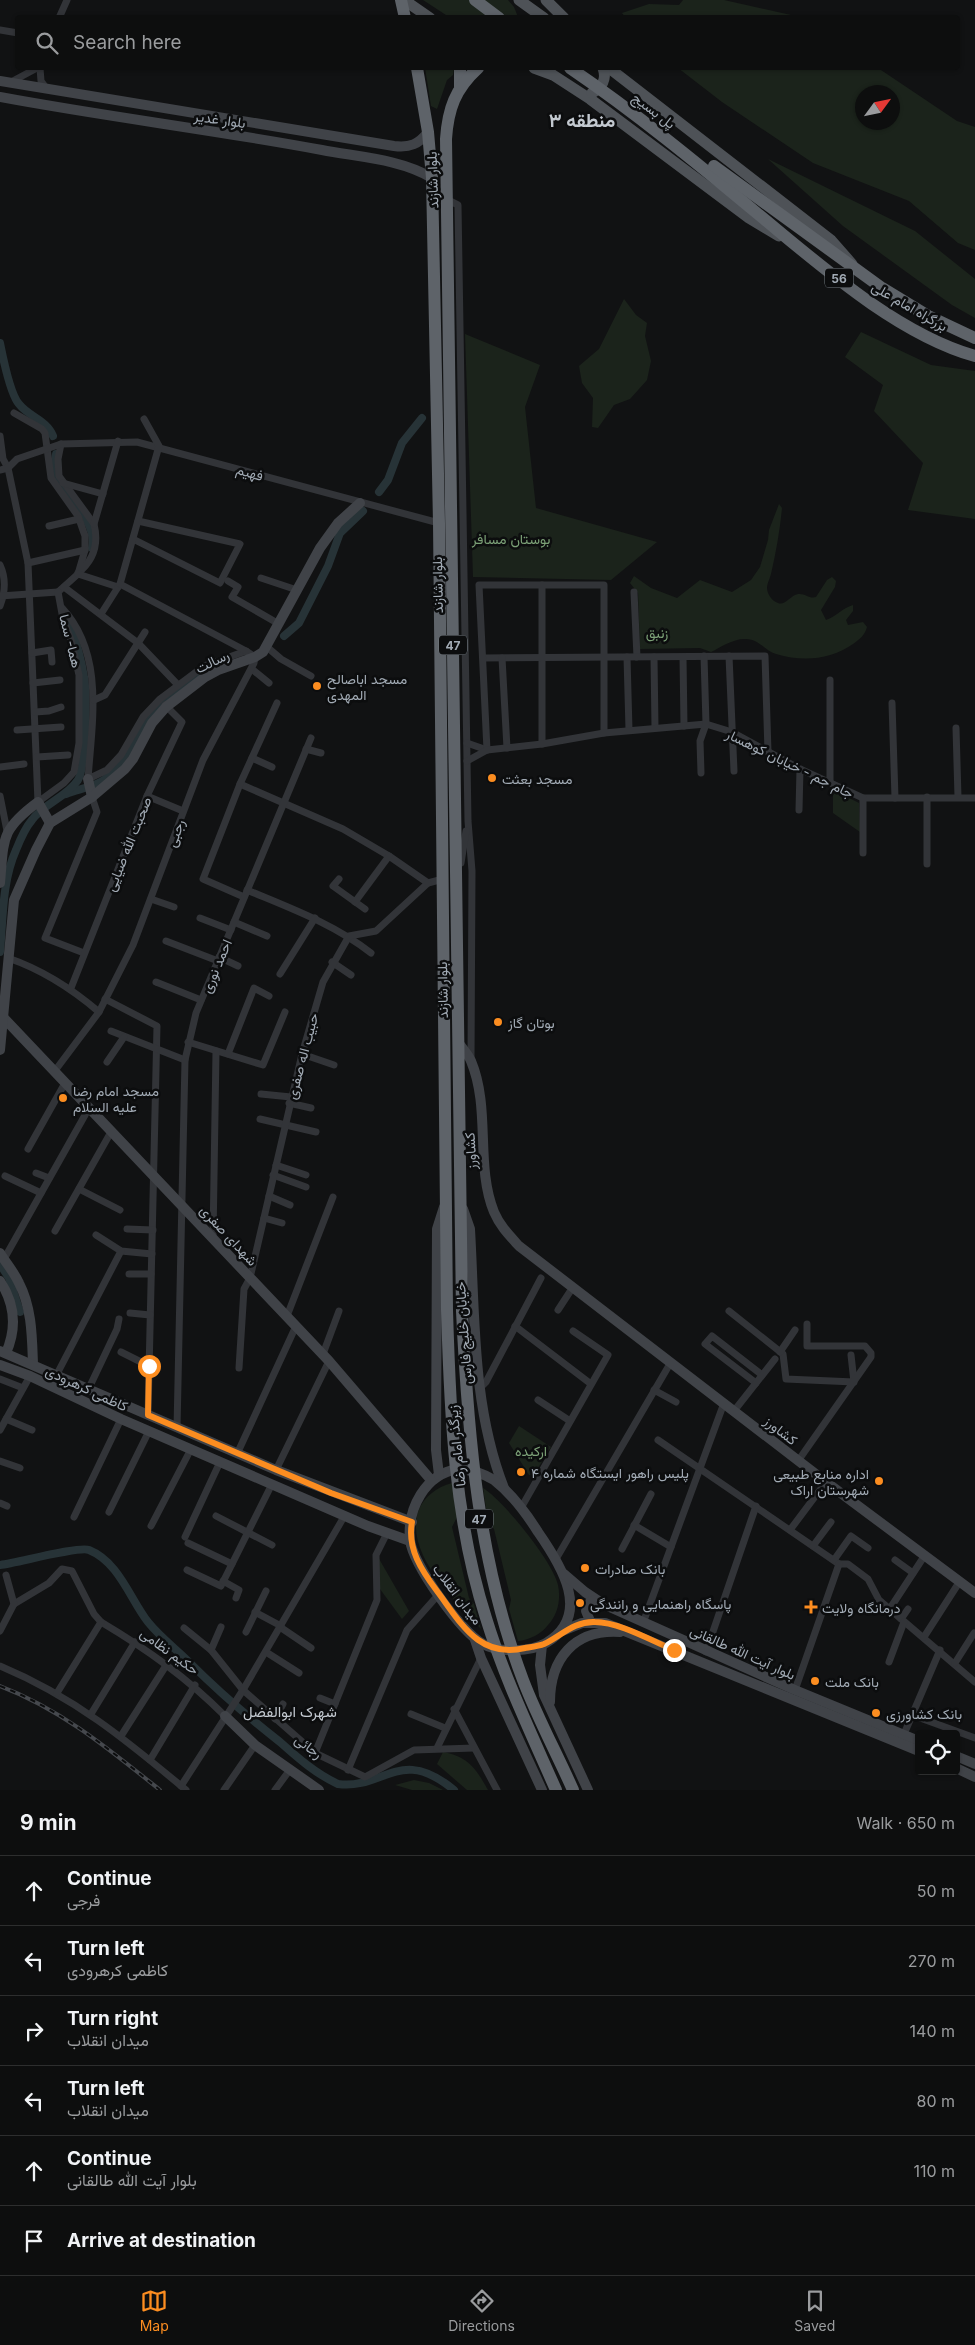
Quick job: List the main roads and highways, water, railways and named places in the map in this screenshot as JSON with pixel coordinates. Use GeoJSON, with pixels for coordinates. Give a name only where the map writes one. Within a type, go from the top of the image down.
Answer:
{"type":"FeatureCollection","features":[{"type":"Feature","properties":{"kind":"highway"},"geometry":{"type":"LineString","coordinates":[[402,0],[404,15]]}},
{"type":"Feature","properties":{"kind":"highway"},"geometry":{"type":"LineString","coordinates":[[475,0],[495,15]]}},
{"type":"Feature","properties":{"kind":"highway"},"geometry":{"type":"LineString","coordinates":[[486,0],[506,15]]}},
{"type":"Feature","properties":{"kind":"highway","name":"بلوار شازند"},"geometry":{"type":"LineString","coordinates":[[417,70],[428,132],[432,178],[439,523],[446,1232]]}},
{"type":"Feature","properties":{"kind":"highway"},"geometry":{"type":"LineString","coordinates":[[460,70],[460,87]]}},
{"type":"Feature","properties":{"kind":"highway","name":"بلوار شازند"},"geometry":{"type":"LineString","coordinates":[[461,1232],[456,891],[459,660],[454,302],[446,127],[452,100],[460,87],[476,70]]}},
{"type":"Feature","properties":{"kind":"highway","name":"پل بسیج"},"geometry":{"type":"LineString","coordinates":[[573,70],[610,91]]}},
{"type":"Feature","properties":{"kind":"highway","name":"پل بسیج"},"geometry":{"type":"LineString","coordinates":[[584,70],[653,126],[720,176]]}},
{"type":"Feature","properties":{"kind":"highway","name":"بزرگراه امام علی"},"geometry":{"type":"LineString","coordinates":[[720,176],[882,288],[928,316],[975,338]]}},
{"type":"Feature","properties":{"kind":"highway","name":"بزرگراه امام علی"},"geometry":{"type":"LineString","coordinates":[[720,176],[791,241],[874,305],[918,331],[975,356]]}},
{"type":"Feature","properties":{"kind":"highway","name":"زیرگذر امام رضا"},"geometry":{"type":"LineString","coordinates":[[446,1232],[449,1365],[453,1429],[458,1484],[475,1576],[485,1616],[508,1683],[556,1790]]}},
{"type":"Feature","properties":{"kind":"highway","name":"زیرگذر امام رضا"},"geometry":{"type":"LineString","coordinates":[[461,1232],[466,1396],[472,1470],[482,1537],[503,1620],[523,1681],[574,1790]]}},
{"type":"Feature","properties":{"kind":"main road"},"geometry":{"type":"LineString","coordinates":[[402,0],[425,15]]}},
{"type":"Feature","properties":{"kind":"main road"},"geometry":{"type":"LineString","coordinates":[[518,0],[523,15]]}},
{"type":"Feature","properties":{"kind":"main road"},"geometry":{"type":"LineString","coordinates":[[518,0],[540,15]]}},
{"type":"Feature","properties":{"kind":"main road"},"geometry":{"type":"LineString","coordinates":[[546,0],[561,15]]}},
{"type":"Feature","properties":{"kind":"main road"},"geometry":{"type":"LineString","coordinates":[[580,94],[593,93],[598,90],[605,78],[603,70]]}},
{"type":"Feature","properties":{"kind":"main road"},"geometry":{"type":"LineString","coordinates":[[612,70],[831,240],[856,269]]}},
{"type":"Feature","properties":{"kind":"main road"},"geometry":{"type":"LineString","coordinates":[[551,71],[749,218],[774,234],[791,241]]}},
{"type":"Feature","properties":{"kind":"main road","name":"بلوار غدیر"},"geometry":{"type":"LineString","coordinates":[[5,82],[394,146],[414,145],[422,140],[428,132]]}},
{"type":"Feature","properties":{"kind":"main road","name":"بلوار غدیر"},"geometry":{"type":"LineString","coordinates":[[0,97],[252,137],[393,164],[418,170],[432,178]]}},
{"type":"Feature","properties":{"kind":"main road"},"geometry":{"type":"LineString","coordinates":[[393,164],[398,159],[394,146]]}},
{"type":"Feature","properties":{"kind":"main road","name":"رسالت"},"geometry":{"type":"LineString","coordinates":[[50,823],[108,786],[129,764],[163,703],[218,670],[267,647],[320,548],[338,524],[360,503]]}},
{"type":"Feature","properties":{"kind":"main road"},"geometry":{"type":"LineString","coordinates":[[88,778],[92,797]]}},
{"type":"Feature","properties":{"kind":"main road"},"geometry":{"type":"LineString","coordinates":[[0,884],[2,852],[7,831],[18,817],[38,802],[50,823],[14,900],[0,1050]]}},
{"type":"Feature","properties":{"kind":"main road","name":"شهدای صفری"},"geometry":{"type":"LineString","coordinates":[[2,1016],[439,1475]]}},
{"type":"Feature","properties":{"kind":"main road","name":"کشاورز"},"geometry":{"type":"LineString","coordinates":[[458,1042],[470,1061],[482,1120],[485,1174],[495,1213],[503,1228],[519,1246],[798,1461],[975,1593]]}},
{"type":"Feature","properties":{"kind":"main road","name":"خیابان خلیج فارس"},"geometry":{"type":"LineString","coordinates":[[439,1475],[436,1450],[437,1229],[445,1201]]}},
{"type":"Feature","properties":{"kind":"main road","name":"خیابان خلیج فارس"},"geometry":{"type":"LineString","coordinates":[[461,1202],[470,1229],[480,1388],[487,1432],[496,1467],[506,1491]]}},
{"type":"Feature","properties":{"kind":"main road"},"geometry":{"type":"LineString","coordinates":[[2,1256],[19,1282],[26,1298],[30,1320],[33,1364]]}},
{"type":"Feature","properties":{"kind":"main road"},"geometry":{"type":"LineString","coordinates":[[0,1281],[10,1302],[14,1332],[3,1352]]}},
{"type":"Feature","properties":{"kind":"main road"},"geometry":{"type":"LineString","coordinates":[[13,1321],[30,1320]]}},
{"type":"Feature","properties":{"kind":"main road","name":"کاظمی کرهرودی"},"geometry":{"type":"LineString","coordinates":[[3,1352],[237,1454],[412,1522]]}},
{"type":"Feature","properties":{"kind":"main road","name":"کاظمی کرهرودی"},"geometry":{"type":"LineString","coordinates":[[0,1365],[30,1376],[121,1419],[368,1526],[410,1541]]}},
{"type":"Feature","properties":{"kind":"main road"},"geometry":{"type":"LineString","coordinates":[[439,1475],[467,1470],[484,1475],[506,1491],[521,1508],[564,1574],[570,1605],[562,1631]]}},
{"type":"Feature","properties":{"kind":"main road","name":"میدان انقلاب"},"geometry":{"type":"LineString","coordinates":[[439,1475],[422,1491],[415,1505],[410,1541],[419,1564],[439,1594],[475,1640],[485,1646],[508,1650],[537,1646],[562,1631]]}},
{"type":"Feature","properties":{"kind":"main road"},"geometry":{"type":"LineString","coordinates":[[368,1526],[375,1508]]}},
{"type":"Feature","properties":{"kind":"main road","name":"بلوار آیت الله طالقانی"},"geometry":{"type":"LineString","coordinates":[[564,1574],[595,1600],[643,1623],[795,1690],[915,1738]]}},
{"type":"Feature","properties":{"kind":"main road"},"geometry":{"type":"LineString","coordinates":[[590,1622],[586,1611],[590,1602],[595,1600]]}},
{"type":"Feature","properties":{"kind":"main road","name":"بلوار آیت الله طالقانی"},"geometry":{"type":"LineString","coordinates":[[562,1631],[590,1622],[604,1623],[634,1633],[915,1749]]}},
{"type":"Feature","properties":{"kind":"main road"},"geometry":{"type":"LineString","coordinates":[[550,1711],[550,1685],[553,1673],[558,1662],[572,1646],[598,1632],[634,1633]]}},
{"type":"Feature","properties":{"kind":"main road"},"geometry":{"type":"LineString","coordinates":[[475,1640],[481,1658],[542,1790]]}},
{"type":"Feature","properties":{"kind":"main road"},"geometry":{"type":"LineString","coordinates":[[537,1646],[541,1680],[550,1711],[588,1790]]}},
{"type":"Feature","properties":{"kind":"main road","name":"حکیم نظامی"},"geometry":{"type":"LineString","coordinates":[[226,1714],[254,1745],[319,1790]]}},
{"type":"Feature","properties":{"kind":"main road"},"geometry":{"type":"LineString","coordinates":[[960,1758],[975,1764]]}},
{"type":"Feature","properties":{"kind":"main road"},"geometry":{"type":"LineString","coordinates":[[960,1770],[975,1777]]}},
{"type":"Feature","properties":{"kind":"waterway"},"geometry":{"type":"LineString","coordinates":[[0,343],[7,375],[16,399],[23,408],[47,426],[53,436]]}},
{"type":"Feature","properties":{"kind":"waterway"},"geometry":{"type":"LineString","coordinates":[[379,492],[388,480],[402,443],[422,418]]}},
{"type":"Feature","properties":{"kind":"waterway"},"geometry":{"type":"LineString","coordinates":[[56,454],[55,468],[59,481],[88,523],[92,535],[92,548]]}},
{"type":"Feature","properties":{"kind":"waterway"},"geometry":{"type":"LineString","coordinates":[[284,636],[299,623],[328,566],[340,533],[363,511]]}},
{"type":"Feature","properties":{"kind":"waterway"},"geometry":{"type":"LineString","coordinates":[[0,952],[8,874],[21,838],[37,814],[68,791],[78,780],[81,773],[86,714],[85,686],[83,670],[68,619]]}},
{"type":"Feature","properties":{"kind":"waterway"},"geometry":{"type":"LineString","coordinates":[[66,794],[91,786],[105,779],[120,764],[146,721],[158,706],[182,686],[218,665]]}},
{"type":"Feature","properties":{"kind":"waterway"},"geometry":{"type":"LineString","coordinates":[[0,1264],[9,1278],[20,1312]]}},
{"type":"Feature","properties":{"kind":"waterway"},"geometry":{"type":"LineString","coordinates":[[0,1565],[73,1550],[89,1550],[108,1563],[116,1572],[148,1622],[163,1638],[233,1704],[315,1771],[338,1784],[354,1784],[368,1781],[393,1772],[406,1770],[420,1771],[435,1777],[454,1790]]}},
{"type":"Feature","properties":{"kind":"railway"},"geometry":{"type":"LineString","coordinates":[[0,1686],[22,1695],[64,1718],[160,1790]]}},
{"type":"Feature","properties":{"kind":"place","name":"مسجد اباصالح المهدی"},"geometry":{"type":"Point","coordinates":[317,686]}},
{"type":"Feature","properties":{"kind":"place","name":"مسجد بعثت"},"geometry":{"type":"Point","coordinates":[492,778]}},
{"type":"Feature","properties":{"kind":"place","name":"بوتان گاز"},"geometry":{"type":"Point","coordinates":[498,1022]}},
{"type":"Feature","properties":{"kind":"place","name":"مسجد امام رضا علیه السلام"},"geometry":{"type":"Point","coordinates":[63,1098]}},
{"type":"Feature","properties":{"kind":"place","name":"پلیس راهور ایستگاه شماره ۴"},"geometry":{"type":"Point","coordinates":[521,1472]}},
{"type":"Feature","properties":{"kind":"place","name":"اداره منابع طبیعی شهرستان اراک"},"geometry":{"type":"Point","coordinates":[879,1481]}},
{"type":"Feature","properties":{"kind":"place","name":"بانک صادرات"},"geometry":{"type":"Point","coordinates":[585,1568]}},
{"type":"Feature","properties":{"kind":"place","name":"پاسگاه راهنمایی و رانندگی"},"geometry":{"type":"Point","coordinates":[580,1603]}},
{"type":"Feature","properties":{"kind":"place","name":"درمانگاه ولایت"},"geometry":{"type":"Point","coordinates":[811,1607]}},
{"type":"Feature","properties":{"kind":"place","name":"بانک ملت"},"geometry":{"type":"Point","coordinates":[815,1681]}},
{"type":"Feature","properties":{"kind":"place","name":"بانک کشاورزی"},"geometry":{"type":"Point","coordinates":[876,1713]}},
{"type":"Feature","properties":{"kind":"district","name":"منطقه ۳"},"geometry":{"type":"Point","coordinates":[582,120]}},
{"type":"Feature","properties":{"kind":"district","name":"شهرک ابوالفضل"},"geometry":{"type":"Point","coordinates":[290,1711]}},
{"type":"Feature","properties":{"kind":"park label","name":"بوستان مسافر"},"geometry":{"type":"Point","coordinates":[511,538]}},
{"type":"Feature","properties":{"kind":"park label","name":"زنبق"},"geometry":{"type":"Point","coordinates":[657,632]}},
{"type":"Feature","properties":{"kind":"park label","name":"ارکیده"},"geometry":{"type":"Point","coordinates":[531,1450]}}]}
